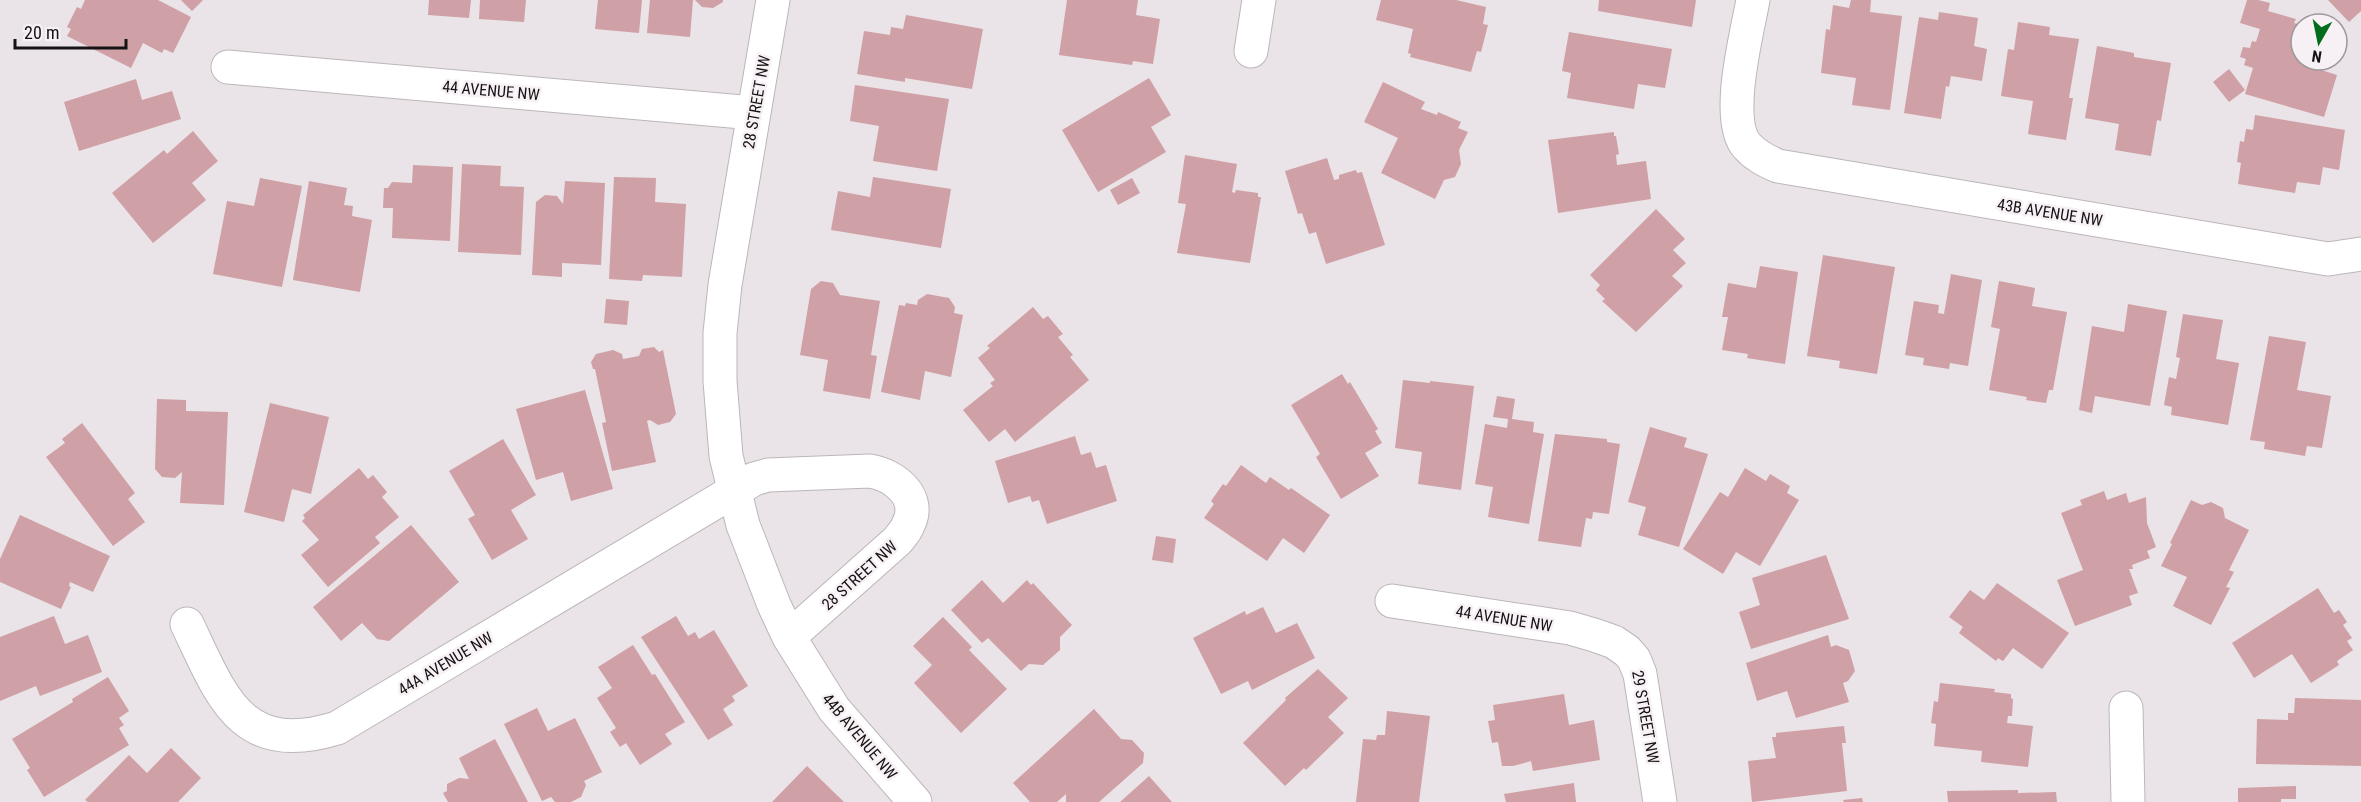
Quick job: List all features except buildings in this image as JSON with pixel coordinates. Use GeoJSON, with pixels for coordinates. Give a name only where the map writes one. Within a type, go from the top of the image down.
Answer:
{"type":"FeatureCollection","features":[{"type":"Feature","properties":{"kind":"street","name":"28 STREET NW"},"geometry":{"type":"LineString","coordinates":[[734,489],[754,479],[768,476],[870,471],[894,478],[904,488],[910,499],[911,513],[909,524],[897,542],[789,637],[747,535],[734,489],[726,456],[722,424],[720,333],[725,285],[773,0]]}},
{"type":"Feature","properties":{"kind":"street"},"geometry":{"type":"LineString","coordinates":[[1251,51],[1259,0]]}},
{"type":"Feature","properties":{"kind":"street","name":"43B AVENUE NW"},"geometry":{"type":"LineString","coordinates":[[1753,0],[1737,92],[1737,118],[1745,144],[1760,158],[1778,166],[2328,259],[2361,254]]}},
{"type":"Feature","properties":{"kind":"street","name":"44 AVENUE NW"},"geometry":{"type":"LineString","coordinates":[[228,67],[754,113]]}},
{"type":"Feature","properties":{"kind":"street","name":"44A AVENUE NW"},"geometry":{"type":"LineString","coordinates":[[187,624],[211,674],[239,715],[258,730],[276,736],[313,735],[345,723],[734,489]]}},
{"type":"Feature","properties":{"kind":"street","name":"44 AVENUE NW"},"geometry":{"type":"LineString","coordinates":[[1392,601],[1570,628],[1614,642]]}},
{"type":"Feature","properties":{"kind":"street","name":"44B AVENUE NW"},"geometry":{"type":"LineString","coordinates":[[789,637],[834,709],[915,802]]}},
{"type":"Feature","properties":{"kind":"street","name":"29 STREET NW"},"geometry":{"type":"LineString","coordinates":[[1614,642],[1634,659],[1640,674],[1660,802]]}},
{"type":"Feature","properties":{"kind":"street"},"geometry":{"type":"LineString","coordinates":[[2126,708],[2128,802]]}}]}
